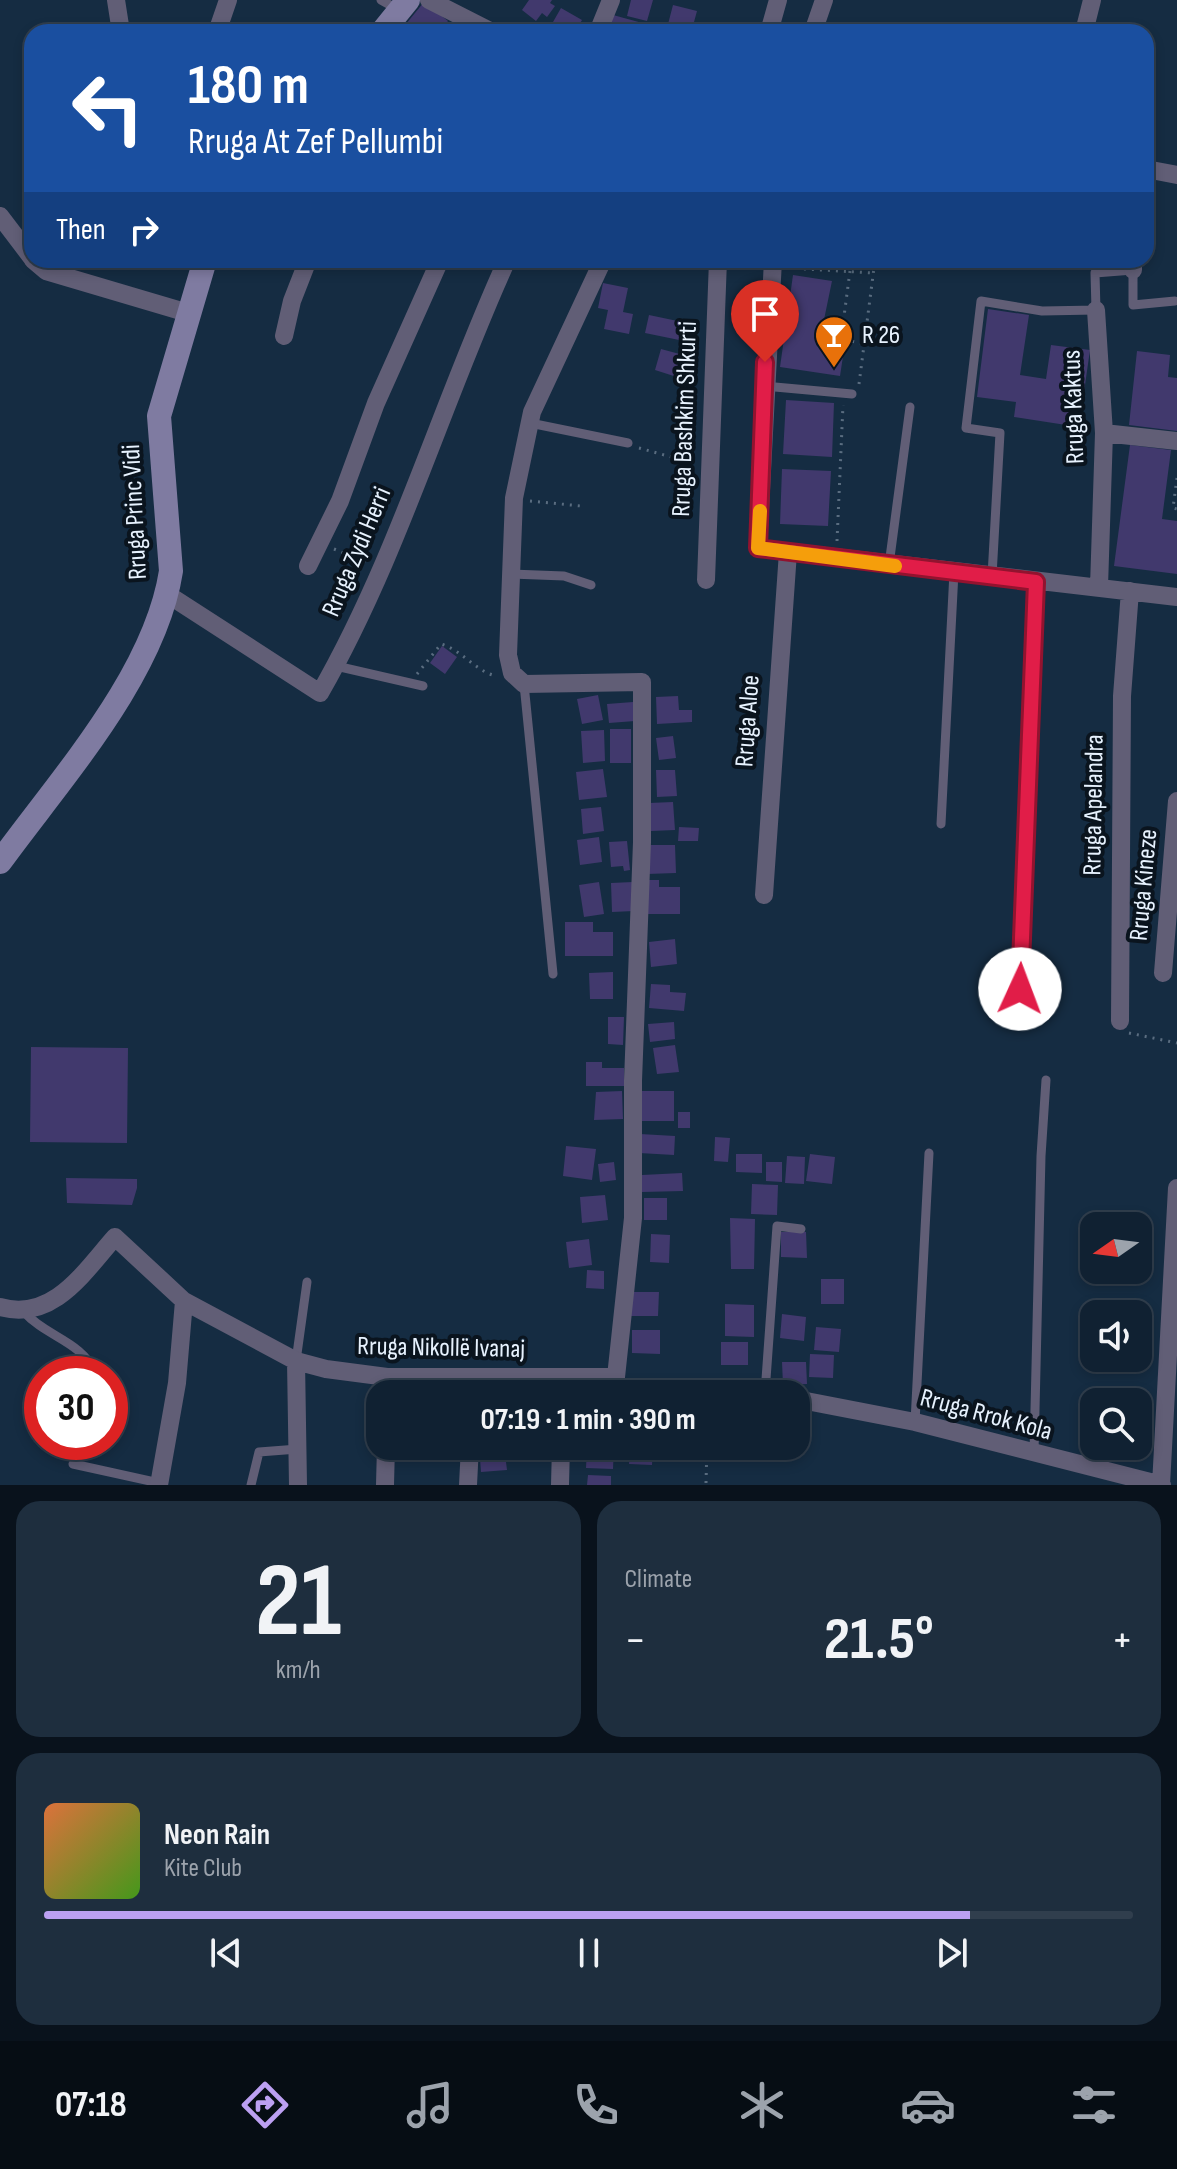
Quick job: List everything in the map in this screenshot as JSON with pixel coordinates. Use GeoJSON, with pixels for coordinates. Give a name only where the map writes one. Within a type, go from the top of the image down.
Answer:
{"type":"FeatureCollection","features":[{"type":"Feature","properties":{"kind":"street"},"geometry":{"type":"LineString","coordinates":[[116,0],[120,24]]}},
{"type":"Feature","properties":{"kind":"street"},"geometry":{"type":"LineString","coordinates":[[220,24],[228,0]]}},
{"type":"Feature","properties":{"kind":"street"},"geometry":{"type":"LineString","coordinates":[[429,0],[476,24]]}},
{"type":"Feature","properties":{"kind":"street"},"geometry":{"type":"LineString","coordinates":[[601,24],[611,0]]}},
{"type":"Feature","properties":{"kind":"street"},"geometry":{"type":"LineString","coordinates":[[771,24],[778,0]]}},
{"type":"Feature","properties":{"kind":"street"},"geometry":{"type":"LineString","coordinates":[[816,24],[824,0]]}},
{"type":"Feature","properties":{"kind":"street"},"geometry":{"type":"LineString","coordinates":[[1086,24],[1092,0]]}},
{"type":"Feature","properties":{"kind":"street"},"geometry":{"type":"LineString","coordinates":[[386,24],[396,3]]}},
{"type":"Feature","properties":{"kind":"street"},"geometry":{"type":"LineString","coordinates":[[1154,171],[1177,175]]}},
{"type":"Feature","properties":{"kind":"street"},"geometry":{"type":"LineString","coordinates":[[0,216],[24,247]]}},
{"type":"Feature","properties":{"kind":"street"},"geometry":{"type":"LineString","coordinates":[[43,268],[188,313]]}},
{"type":"Feature","properties":{"kind":"street","name":"Rruga Princ Vidi"},"geometry":{"type":"LineString","coordinates":[[0,862],[103,721],[132,673],[167,594],[171,571],[159,416],[202,268]]}},
{"type":"Feature","properties":{"kind":"street"},"geometry":{"type":"LineString","coordinates":[[284,336],[292,301],[305,268]]}},
{"type":"Feature","properties":{"kind":"street"},"geometry":{"type":"LineString","coordinates":[[308,566],[340,501],[403,340],[436,268]]}},
{"type":"Feature","properties":{"kind":"street","name":"Rruga Zydi Herri"},"geometry":{"type":"LineString","coordinates":[[167,594],[320,693],[336,666],[379,568],[473,334],[503,268]]}},
{"type":"Feature","properties":{"kind":"street"},"geometry":{"type":"LineString","coordinates":[[599,268],[565,338],[530,423],[514,498],[508,655],[518,678],[642,682],[642,842],[633,1081],[633,1218],[622,1298],[617,1380]]}},
{"type":"Feature","properties":{"kind":"street","name":"Rruga Bashkim Shkurti"},"geometry":{"type":"LineString","coordinates":[[706,580],[718,268]]}},
{"type":"Feature","properties":{"kind":"street"},"geometry":{"type":"LineString","coordinates":[[772,268],[758,548],[1177,597]]}},
{"type":"Feature","properties":{"kind":"street","name":"Rruga Kaktus"},"geometry":{"type":"LineString","coordinates":[[1096,310],[1104,433],[1099,587]]}},
{"type":"Feature","properties":{"kind":"street"},"geometry":{"type":"LineString","coordinates":[[1104,433],[1177,441]]}},
{"type":"Feature","properties":{"kind":"street","name":"Rruga Aloe"},"geometry":{"type":"LineString","coordinates":[[764,895],[788,552]]}},
{"type":"Feature","properties":{"kind":"street"},"geometry":{"type":"LineString","coordinates":[[1019,1020],[1036,582]]}},
{"type":"Feature","properties":{"kind":"street","name":"Rruga Apelandra"},"geometry":{"type":"LineString","coordinates":[[1120,1021],[1122,712],[1130,591]]}},
{"type":"Feature","properties":{"kind":"street","name":"Rruga Kineze"},"geometry":{"type":"LineString","coordinates":[[1163,973],[1177,801]]}},
{"type":"Feature","properties":{"kind":"street"},"geometry":{"type":"LineString","coordinates":[[1162,1485],[1177,1188]]}},
{"type":"Feature","properties":{"kind":"street","name":"Rruga Nikollë Ivanaj"},"geometry":{"type":"LineString","coordinates":[[24,1312],[38,1309],[72,1285],[115,1237],[184,1301],[296,1361],[366,1380]]}},
{"type":"Feature","properties":{"kind":"street"},"geometry":{"type":"LineString","coordinates":[[159,1484],[177,1383],[184,1301]]}},
{"type":"Feature","properties":{"kind":"street"},"geometry":{"type":"LineString","coordinates":[[0,1307],[24,1312]]}},
{"type":"Feature","properties":{"kind":"street"},"geometry":{"type":"LineString","coordinates":[[296,1361],[298,1485]]}},
{"type":"Feature","properties":{"kind":"street","name":"Rruga Rrok Kola"},"geometry":{"type":"LineString","coordinates":[[810,1402],[915,1422],[1034,1455],[1162,1485]]}},
{"type":"Feature","properties":{"kind":"street"},"geometry":{"type":"LineString","coordinates":[[385,1485],[386,1460]]}},
{"type":"Feature","properties":{"kind":"street"},"geometry":{"type":"LineString","coordinates":[[468,1485],[469,1460]]}},
{"type":"Feature","properties":{"kind":"street"},"geometry":{"type":"LineString","coordinates":[[560,1485],[561,1460]]}},
{"type":"Feature","properties":{"kind":"lane","name":"Rruga Kaktus"},"geometry":{"type":"LineString","coordinates":[[1096,310],[1095,273],[1119,268]]}},
{"type":"Feature","properties":{"kind":"lane"},"geometry":{"type":"LineString","coordinates":[[1133,268],[1133,305],[1175,301]]}},
{"type":"Feature","properties":{"kind":"lane"},"geometry":{"type":"LineString","coordinates":[[992,576],[1000,433],[966,428],[981,301],[1042,311],[1096,310]]}},
{"type":"Feature","properties":{"kind":"lane"},"geometry":{"type":"LineString","coordinates":[[764,386],[848,394]]}},
{"type":"Feature","properties":{"kind":"lane"},"geometry":{"type":"LineString","coordinates":[[889,565],[910,407]]}},
{"type":"Feature","properties":{"kind":"lane"},"geometry":{"type":"LineString","coordinates":[[530,423],[628,443]]}},
{"type":"Feature","properties":{"kind":"lane"},"geometry":{"type":"LineString","coordinates":[[941,824],[954,572]]}},
{"type":"Feature","properties":{"kind":"lane"},"geometry":{"type":"LineString","coordinates":[[511,574],[564,576],[591,585]]}},
{"type":"Feature","properties":{"kind":"lane"},"geometry":{"type":"LineString","coordinates":[[336,666],[423,686]]}},
{"type":"Feature","properties":{"kind":"lane"},"geometry":{"type":"LineString","coordinates":[[518,678],[553,974]]}},
{"type":"Feature","properties":{"kind":"lane"},"geometry":{"type":"LineString","coordinates":[[1034,1455],[1041,1156],[1046,1080]]}},
{"type":"Feature","properties":{"kind":"lane"},"geometry":{"type":"LineString","coordinates":[[915,1422],[929,1153]]}},
{"type":"Feature","properties":{"kind":"lane"},"geometry":{"type":"LineString","coordinates":[[768,1380],[777,1226],[801,1229]]}},
{"type":"Feature","properties":{"kind":"lane"},"geometry":{"type":"LineString","coordinates":[[296,1361],[307,1282]]}},
{"type":"Feature","properties":{"kind":"lane"},"geometry":{"type":"LineString","coordinates":[[24,1312],[33,1322],[78,1348],[84,1356]]}},
{"type":"Feature","properties":{"kind":"lane"},"geometry":{"type":"LineString","coordinates":[[251,1485],[259,1452],[298,1449]]}},
{"type":"Feature","properties":{"kind":"lane"},"geometry":{"type":"LineString","coordinates":[[73,1464],[159,1484]]}},
{"type":"Feature","properties":{"kind":"path"},"geometry":{"type":"LineString","coordinates":[[821,268],[873,273]]}},
{"type":"Feature","properties":{"kind":"path"},"geometry":{"type":"LineString","coordinates":[[838,558],[836,524],[848,394],[858,394],[865,344],[862,336],[874,268]]}},
{"type":"Feature","properties":{"kind":"path"},"geometry":{"type":"LineString","coordinates":[[850,271],[841,339],[865,344]]}},
{"type":"Feature","properties":{"kind":"path"},"geometry":{"type":"LineString","coordinates":[[628,443],[667,458],[709,466]]}},
{"type":"Feature","properties":{"kind":"path"},"geometry":{"type":"LineString","coordinates":[[1177,478],[1173,508],[1177,509]]}},
{"type":"Feature","properties":{"kind":"path"},"geometry":{"type":"LineString","coordinates":[[514,498],[581,506]]}},
{"type":"Feature","properties":{"kind":"path"},"geometry":{"type":"LineString","coordinates":[[320,543],[379,568]]}},
{"type":"Feature","properties":{"kind":"path"},"geometry":{"type":"LineString","coordinates":[[423,665],[441,644],[453,648],[486,674],[518,678]]}},
{"type":"Feature","properties":{"kind":"path"},"geometry":{"type":"LineString","coordinates":[[1120,1021],[1119,1031],[1177,1043]]}},
{"type":"Feature","properties":{"kind":"path"},"geometry":{"type":"LineString","coordinates":[[706,1483],[707,1460]]}},
{"type":"Feature","properties":{"kind":"building"},"geometry":{"type":"Polygon","coordinates":[[[529,0],[552,0],[550,3],[555,6],[547,17],[542,13],[536,21],[522,10],[529,0]]]}},
{"type":"Feature","properties":{"kind":"building"},"geometry":{"type":"Polygon","coordinates":[[[631,0],[653,0],[647,21],[627,16],[631,0]]]}},
{"type":"Feature","properties":{"kind":"building"},"geometry":{"type":"Polygon","coordinates":[[[424,2],[448,21],[446,24],[406,24],[424,2]]]}},
{"type":"Feature","properties":{"kind":"building"},"geometry":{"type":"Polygon","coordinates":[[[673,5],[697,11],[694,22],[701,23],[701,24],[668,24],[673,5]]]}},
{"type":"Feature","properties":{"kind":"building"},"geometry":{"type":"Polygon","coordinates":[[[561,8],[582,20],[580,24],[552,24],[561,8]]]}},
{"type":"Feature","properties":{"kind":"building"},"geometry":{"type":"Polygon","coordinates":[[[613,15],[646,24],[610,24],[613,15]]]}},
{"type":"Feature","properties":{"kind":"building"},"geometry":{"type":"Polygon","coordinates":[[[793,275],[832,281],[820,339],[845,343],[840,376],[780,367],[793,275]]]}},
{"type":"Feature","properties":{"kind":"building"},"geometry":{"type":"Polygon","coordinates":[[[603,283],[628,288],[623,312],[633,314],[629,334],[604,329],[608,310],[598,308],[603,283]]]}},
{"type":"Feature","properties":{"kind":"building"},"geometry":{"type":"Polygon","coordinates":[[[988,309],[1029,315],[1020,375],[1046,379],[1051,345],[1090,350],[1079,427],[1014,417],[1016,402],[977,397],[988,309]]]}},
{"type":"Feature","properties":{"kind":"building"},"geometry":{"type":"Polygon","coordinates":[[[649,315],[687,323],[684,341],[645,333],[649,315]]]}},
{"type":"Feature","properties":{"kind":"building"},"geometry":{"type":"Polygon","coordinates":[[[661,349],[687,356],[680,378],[655,370],[661,349]]]}},
{"type":"Feature","properties":{"kind":"building"},"geometry":{"type":"Polygon","coordinates":[[[1137,351],[1170,355],[1168,377],[1177,378],[1177,431],[1129,425],[1137,351]]]}},
{"type":"Feature","properties":{"kind":"building"},"geometry":{"type":"Polygon","coordinates":[[[786,400],[834,403],[832,457],[783,454],[786,400]]]}},
{"type":"Feature","properties":{"kind":"building"},"geometry":{"type":"Polygon","coordinates":[[[1130,445],[1171,450],[1162,519],[1177,521],[1177,574],[1114,566],[1130,445]]]}},
{"type":"Feature","properties":{"kind":"building"},"geometry":{"type":"Polygon","coordinates":[[[782,469],[831,471],[828,526],[780,524],[782,469]]]}},
{"type":"Feature","properties":{"kind":"building"},"geometry":{"type":"Polygon","coordinates":[[[442,646],[457,657],[445,674],[430,663],[442,646]]]}},
{"type":"Feature","properties":{"kind":"building"},"geometry":{"type":"Polygon","coordinates":[[[598,695],[603,720],[582,724],[577,699],[598,695]]]}},
{"type":"Feature","properties":{"kind":"building"},"geometry":{"type":"Polygon","coordinates":[[[678,696],[679,710],[692,710],[692,722],[657,724],[656,697],[678,696]]]}},
{"type":"Feature","properties":{"kind":"building"},"geometry":{"type":"Polygon","coordinates":[[[633,702],[635,721],[609,723],[607,704],[633,702]]]}},
{"type":"Feature","properties":{"kind":"building"},"geometry":{"type":"Polygon","coordinates":[[[610,729],[631,729],[631,763],[610,763],[610,729]]]}},
{"type":"Feature","properties":{"kind":"building"},"geometry":{"type":"Polygon","coordinates":[[[604,730],[605,761],[583,763],[581,731],[604,730]]]}},
{"type":"Feature","properties":{"kind":"building"},"geometry":{"type":"Polygon","coordinates":[[[673,736],[676,758],[659,760],[656,738],[673,736]]]}},
{"type":"Feature","properties":{"kind":"building"},"geometry":{"type":"Polygon","coordinates":[[[603,769],[607,797],[579,800],[576,772],[603,769]]]}},
{"type":"Feature","properties":{"kind":"building"},"geometry":{"type":"Polygon","coordinates":[[[656,770],[675,770],[677,796],[657,797],[656,770]]]}},
{"type":"Feature","properties":{"kind":"building"},"geometry":{"type":"Polygon","coordinates":[[[673,802],[675,830],[651,831],[649,803],[673,802]]]}},
{"type":"Feature","properties":{"kind":"building"},"geometry":{"type":"Polygon","coordinates":[[[601,807],[604,831],[583,834],[581,809],[601,807]]]}},
{"type":"Feature","properties":{"kind":"building"},"geometry":{"type":"Polygon","coordinates":[[[679,827],[699,828],[698,841],[678,841],[679,827]]]}},
{"type":"Feature","properties":{"kind":"building"},"geometry":{"type":"Polygon","coordinates":[[[599,837],[602,862],[580,865],[577,840],[599,837]]]}},
{"type":"Feature","properties":{"kind":"building"},"geometry":{"type":"Polygon","coordinates":[[[627,841],[630,870],[624,871],[623,866],[611,867],[609,842],[627,841]]]}},
{"type":"Feature","properties":{"kind":"building"},"geometry":{"type":"Polygon","coordinates":[[[647,845],[675,845],[676,873],[647,874],[647,845]]]}},
{"type":"Feature","properties":{"kind":"building"},"geometry":{"type":"Polygon","coordinates":[[[648,880],[659,880],[659,887],[680,887],[680,914],[648,914],[648,880]]]}},
{"type":"Feature","properties":{"kind":"building"},"geometry":{"type":"Polygon","coordinates":[[[599,882],[604,914],[584,917],[579,885],[599,882]]]}},
{"type":"Feature","properties":{"kind":"building"},"geometry":{"type":"Polygon","coordinates":[[[633,882],[634,911],[612,912],[611,883],[633,882]]]}},
{"type":"Feature","properties":{"kind":"building"},"geometry":{"type":"Polygon","coordinates":[[[565,922],[593,922],[593,932],[613,932],[613,956],[565,956],[565,922]]]}},
{"type":"Feature","properties":{"kind":"building"},"geometry":{"type":"Polygon","coordinates":[[[675,939],[677,964],[651,967],[649,942],[675,939]]]}},
{"type":"Feature","properties":{"kind":"building"},"geometry":{"type":"Polygon","coordinates":[[[613,972],[613,999],[590,999],[589,973],[613,972]]]}},
{"type":"Feature","properties":{"kind":"building"},"geometry":{"type":"Polygon","coordinates":[[[651,984],[670,985],[670,992],[686,993],[684,1011],[649,1008],[651,984]]]}},
{"type":"Feature","properties":{"kind":"building"},"geometry":{"type":"Polygon","coordinates":[[[608,1017],[624,1017],[623,1045],[608,1044],[608,1017]]]}},
{"type":"Feature","properties":{"kind":"building"},"geometry":{"type":"Polygon","coordinates":[[[674,1022],[675,1039],[650,1042],[648,1024],[674,1022]]]}},
{"type":"Feature","properties":{"kind":"building"},"geometry":{"type":"Polygon","coordinates":[[[675,1045],[679,1072],[657,1074],[653,1048],[675,1045]]]}},
{"type":"Feature","properties":{"kind":"building"},"geometry":{"type":"Polygon","coordinates":[[[31,1047],[128,1048],[127,1143],[30,1142],[31,1047]]]}},
{"type":"Feature","properties":{"kind":"building"},"geometry":{"type":"Polygon","coordinates":[[[586,1062],[602,1062],[602,1068],[624,1068],[624,1086],[586,1086],[586,1062]]]}},
{"type":"Feature","properties":{"kind":"building"},"geometry":{"type":"Polygon","coordinates":[[[622,1091],[623,1119],[594,1120],[596,1092],[622,1091]]]}},
{"type":"Feature","properties":{"kind":"building"},"geometry":{"type":"Polygon","coordinates":[[[642,1091],[674,1091],[674,1121],[642,1121],[642,1091]]]}},
{"type":"Feature","properties":{"kind":"building"},"geometry":{"type":"Polygon","coordinates":[[[678,1112],[690,1112],[690,1128],[678,1128],[678,1112]]]}},
{"type":"Feature","properties":{"kind":"building"},"geometry":{"type":"Polygon","coordinates":[[[640,1134],[675,1136],[674,1155],[639,1153],[640,1134]]]}},
{"type":"Feature","properties":{"kind":"building"},"geometry":{"type":"Polygon","coordinates":[[[715,1137],[730,1138],[728,1162],[714,1161],[715,1137]]]}},
{"type":"Feature","properties":{"kind":"building"},"geometry":{"type":"Polygon","coordinates":[[[566,1146],[596,1149],[592,1180],[563,1176],[566,1146]]]}},
{"type":"Feature","properties":{"kind":"building"},"geometry":{"type":"Polygon","coordinates":[[[736,1154],[762,1154],[762,1173],[736,1172],[736,1154]]]}},
{"type":"Feature","properties":{"kind":"building"},"geometry":{"type":"Polygon","coordinates":[[[810,1154],[835,1157],[832,1184],[806,1181],[810,1154]]]}},
{"type":"Feature","properties":{"kind":"building"},"geometry":{"type":"Polygon","coordinates":[[[787,1156],[805,1157],[804,1184],[785,1183],[787,1156]]]}},
{"type":"Feature","properties":{"kind":"building"},"geometry":{"type":"Polygon","coordinates":[[[614,1162],[616,1180],[600,1182],[598,1164],[614,1162]]]}},
{"type":"Feature","properties":{"kind":"building"},"geometry":{"type":"Polygon","coordinates":[[[766,1162],[782,1162],[782,1182],[766,1181],[766,1162]]]}},
{"type":"Feature","properties":{"kind":"building"},"geometry":{"type":"Polygon","coordinates":[[[682,1173],[683,1191],[642,1192],[642,1175],[682,1173]]]}},
{"type":"Feature","properties":{"kind":"building"},"geometry":{"type":"Polygon","coordinates":[[[66,1178],[137,1179],[137,1188],[132,1205],[67,1203],[66,1178]]]}},
{"type":"Feature","properties":{"kind":"building"},"geometry":{"type":"Polygon","coordinates":[[[752,1184],[778,1185],[777,1215],[751,1214],[752,1184]]]}},
{"type":"Feature","properties":{"kind":"building"},"geometry":{"type":"Polygon","coordinates":[[[605,1195],[608,1220],[582,1223],[580,1197],[605,1195]]]}},
{"type":"Feature","properties":{"kind":"building"},"geometry":{"type":"Polygon","coordinates":[[[644,1198],[667,1198],[667,1220],[644,1220],[644,1198]]]}},
{"type":"Feature","properties":{"kind":"building"},"geometry":{"type":"Polygon","coordinates":[[[730,1218],[755,1219],[754,1269],[731,1269],[730,1218]]]}},
{"type":"Feature","properties":{"kind":"building"},"geometry":{"type":"Polygon","coordinates":[[[781,1232],[806,1232],[807,1258],[781,1257],[781,1232]]]}},
{"type":"Feature","properties":{"kind":"building"},"geometry":{"type":"Polygon","coordinates":[[[651,1234],[670,1235],[669,1263],[650,1262],[651,1234]]]}},
{"type":"Feature","properties":{"kind":"building"},"geometry":{"type":"Polygon","coordinates":[[[589,1239],[592,1265],[569,1268],[566,1242],[589,1239]]]}},
{"type":"Feature","properties":{"kind":"building"},"geometry":{"type":"Polygon","coordinates":[[[587,1270],[604,1271],[604,1289],[586,1288],[587,1270]]]}},
{"type":"Feature","properties":{"kind":"building"},"geometry":{"type":"Polygon","coordinates":[[[821,1279],[844,1279],[844,1304],[821,1304],[821,1279]]]}},
{"type":"Feature","properties":{"kind":"building"},"geometry":{"type":"Polygon","coordinates":[[[630,1292],[659,1292],[658,1316],[630,1316],[630,1292]]]}},
{"type":"Feature","properties":{"kind":"building"},"geometry":{"type":"Polygon","coordinates":[[[725,1304],[754,1305],[754,1337],[725,1336],[725,1304]]]}},
{"type":"Feature","properties":{"kind":"building"},"geometry":{"type":"Polygon","coordinates":[[[782,1314],[806,1317],[804,1341],[780,1338],[782,1314]]]}},
{"type":"Feature","properties":{"kind":"building"},"geometry":{"type":"Polygon","coordinates":[[[816,1327],[841,1329],[839,1352],[814,1350],[816,1327]]]}},
{"type":"Feature","properties":{"kind":"building"},"geometry":{"type":"Polygon","coordinates":[[[632,1330],[660,1330],[660,1354],[632,1353],[632,1330]]]}},
{"type":"Feature","properties":{"kind":"building"},"geometry":{"type":"Polygon","coordinates":[[[721,1342],[748,1342],[748,1365],[721,1365],[721,1342]]]}},
{"type":"Feature","properties":{"kind":"building"},"geometry":{"type":"Polygon","coordinates":[[[810,1354],[834,1355],[833,1378],[809,1377],[810,1354]]]}},
{"type":"Feature","properties":{"kind":"building"},"geometry":{"type":"Polygon","coordinates":[[[782,1362],[806,1362],[807,1380],[783,1380],[782,1362]]]}},
{"type":"Feature","properties":{"kind":"building"},"geometry":{"type":"Polygon","coordinates":[[[480,1460],[506,1460],[507,1470],[481,1472],[480,1460]]]}},
{"type":"Feature","properties":{"kind":"building"},"geometry":{"type":"Polygon","coordinates":[[[586,1460],[613,1460],[613,1469],[586,1468],[586,1460]]]}},
{"type":"Feature","properties":{"kind":"building"},"geometry":{"type":"Polygon","coordinates":[[[629,1460],[652,1460],[652,1465],[629,1464],[629,1460]]]}},
{"type":"Feature","properties":{"kind":"building"},"geometry":{"type":"Polygon","coordinates":[[[588,1475],[611,1476],[611,1485],[587,1485],[588,1475]]]}},
{"type":"Feature","properties":{"kind":"slow traffic"},"geometry":{"type":"LineString","coordinates":[[760,511],[758,548],[895,566]]}},
{"type":"Feature","properties":{"kind":"place","name":"R 26"},"geometry":{"type":"Point","coordinates":[834,369]}},
{"type":"Feature","properties":{"kind":"route"},"geometry":{"type":"LineString","coordinates":[[765,362],[758,548],[1036,582],[1020,989]]}}]}
